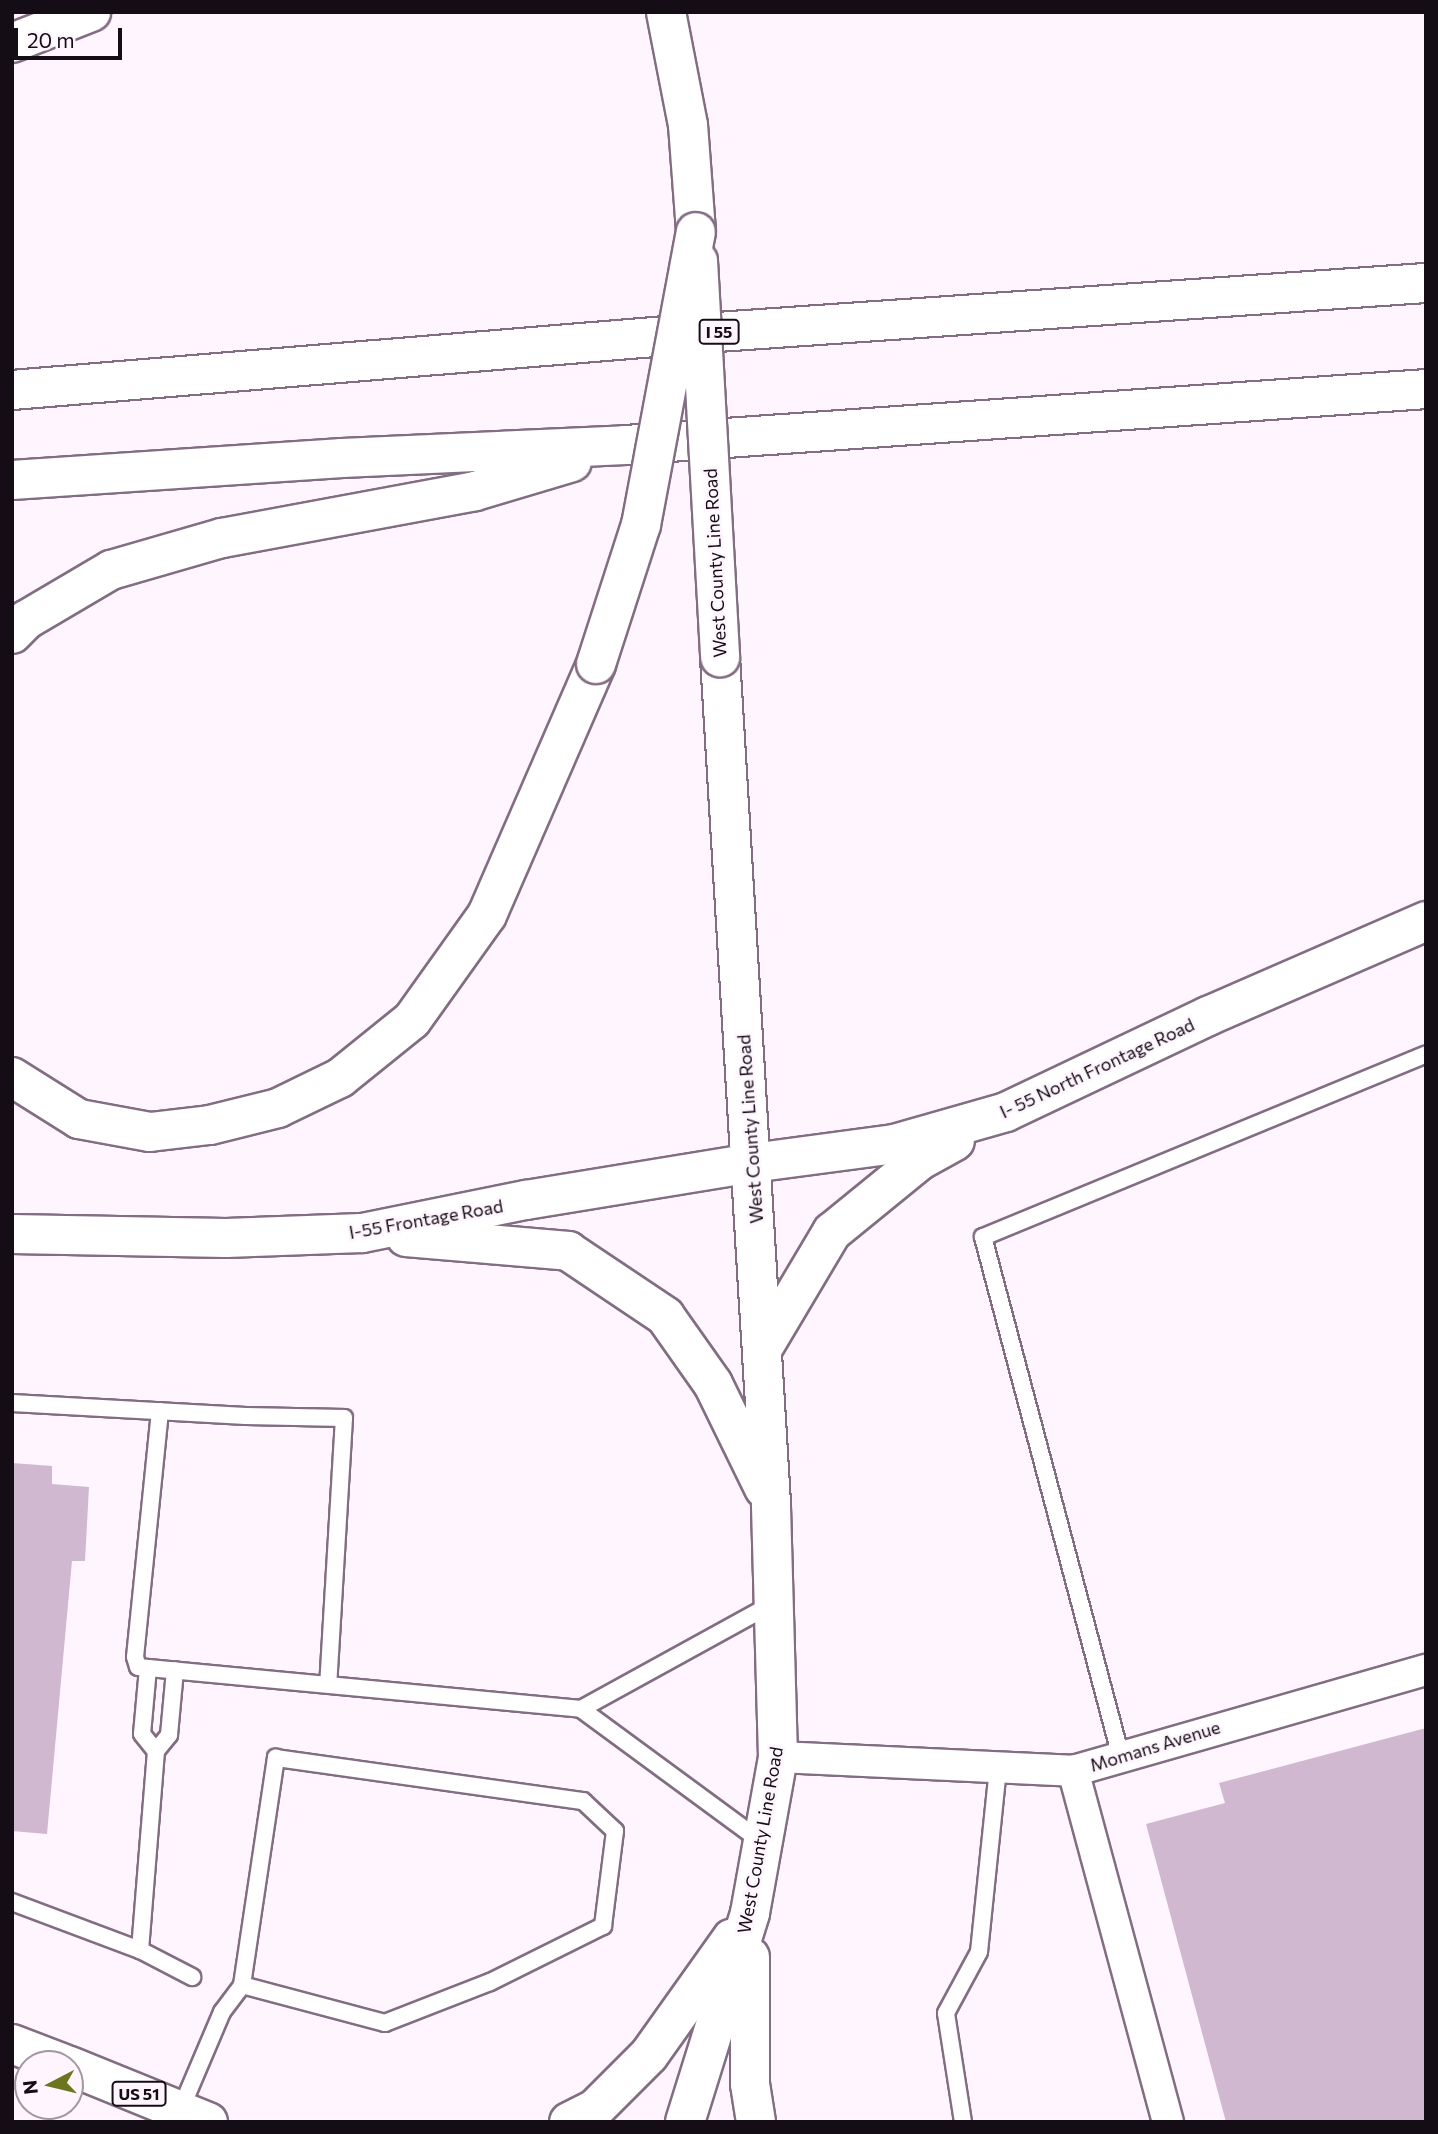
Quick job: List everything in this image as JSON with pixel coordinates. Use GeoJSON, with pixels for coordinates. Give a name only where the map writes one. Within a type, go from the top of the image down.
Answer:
{"type":"FeatureCollection","features":[{"type":"Feature","properties":{"kind":"main road"},"geometry":{"type":"LineString","coordinates":[[12,31],[78,12]]}},
{"type":"Feature","properties":{"kind":"main road"},"geometry":{"type":"LineString","coordinates":[[12,43],[91,12]]}},
{"type":"Feature","properties":{"kind":"main road","name":"West County Line Road"},"geometry":{"type":"LineString","coordinates":[[666,12],[688,125],[696,232],[771,1503],[778,1757],[750,1913],[685,2122]]}},
{"type":"Feature","properties":{"kind":"main road"},"geometry":{"type":"LineString","coordinates":[[12,1077],[79,1119],[150,1132],[210,1125],[278,1108],[341,1078],[412,1020],[486,915],[596,664],[641,525],[696,232]]}},
{"type":"Feature","properties":{"kind":"main road","name":"I 55"},"geometry":{"type":"LineString","coordinates":[[12,390],[703,333],[1426,283]]}},
{"type":"Feature","properties":{"kind":"main road"},"geometry":{"type":"LineString","coordinates":[[12,480],[342,458],[626,445],[1426,389]]}},
{"type":"Feature","properties":{"kind":"main road"},"geometry":{"type":"LineString","coordinates":[[12,634],[26,620],[111,570],[222,538],[475,491],[626,445]]}},
{"type":"Feature","properties":{"kind":"main road","name":"I- 55 North Frontage Road"},"geometry":{"type":"LineString","coordinates":[[752,1163],[894,1144],[1006,1112],[1208,1016],[1426,921]]}},
{"type":"Feature","properties":{"kind":"main road"},"geometry":{"type":"LineString","coordinates":[[762,1348],[832,1232],[919,1161],[1006,1112]]}},
{"type":"Feature","properties":{"kind":"main road","name":"I-55 Frontage Road"},"geometry":{"type":"LineString","coordinates":[[12,1234],[226,1238],[362,1233],[526,1200],[752,1163]]}},
{"type":"Feature","properties":{"kind":"main road"},"geometry":{"type":"LineString","coordinates":[[362,1233],[568,1251],[665,1316],[713,1384],[771,1503]]}},
{"type":"Feature","properties":{"kind":"main road"},"geometry":{"type":"LineString","coordinates":[[569,2122],[595,2109],[649,2055],[750,1913]]}},
{"type":"Feature","properties":{"kind":"main road"},"geometry":{"type":"LineString","coordinates":[[750,1913],[750,2084],[756,2122]]}},
{"type":"Feature","properties":{"kind":"main road","name":"US 51"},"geometry":{"type":"LineString","coordinates":[[84,2072],[194,2116]]}},
{"type":"Feature","properties":{"kind":"street","name":"Momans Avenue"},"geometry":{"type":"LineString","coordinates":[[1168,2122],[1073,1771],[1426,1670]]}},
{"type":"Feature","properties":{"kind":"street"},"geometry":{"type":"LineString","coordinates":[[778,1757],[1073,1771]]}},
{"type":"Feature","properties":{"kind":"lane"},"geometry":{"type":"LineString","coordinates":[[1121,1757],[983,1237],[1426,1054]]}},
{"type":"Feature","properties":{"kind":"lane"},"geometry":{"type":"LineString","coordinates":[[12,1403],[344,1418],[328,1684]]}},
{"type":"Feature","properties":{"kind":"lane"},"geometry":{"type":"LineString","coordinates":[[160,1411],[135,1657],[138,1667],[581,1709],[763,1842]]}},
{"type":"Feature","properties":{"kind":"lane"},"geometry":{"type":"LineString","coordinates":[[581,1709],[774,1603]]}},
{"type":"Feature","properties":{"kind":"lane"},"geometry":{"type":"LineString","coordinates":[[148,1668],[142,1734],[156,1751]]}},
{"type":"Feature","properties":{"kind":"lane"},"geometry":{"type":"LineString","coordinates":[[140,1950],[156,1751],[169,1735],[175,1670]]}},
{"type":"Feature","properties":{"kind":"lane"},"geometry":{"type":"LineString","coordinates":[[194,2116],[222,2012],[242,1986],[275,1759],[583,1801],[615,1830],[603,1926],[490,1982],[385,2023],[242,1986]]}},
{"type":"Feature","properties":{"kind":"lane"},"geometry":{"type":"LineString","coordinates":[[963,2122],[946,2013],[979,1952],[998,1768]]}},
{"type":"Feature","properties":{"kind":"lane"},"geometry":{"type":"LineString","coordinates":[[12,1902],[140,1950],[192,1977]]}},
{"type":"Feature","properties":{"kind":"building"},"geometry":{"type":"Polygon","coordinates":[[[12,1463],[52,1466],[52,1484],[89,1487],[85,1561],[72,1561],[47,1834],[12,1831],[12,1463]]]}},
{"type":"Feature","properties":{"kind":"building"},"geometry":{"type":"Polygon","coordinates":[[[1426,1728],[1426,2122],[1226,2122],[1146,1824],[1225,1803],[1219,1783],[1426,1728]]]}}]}
